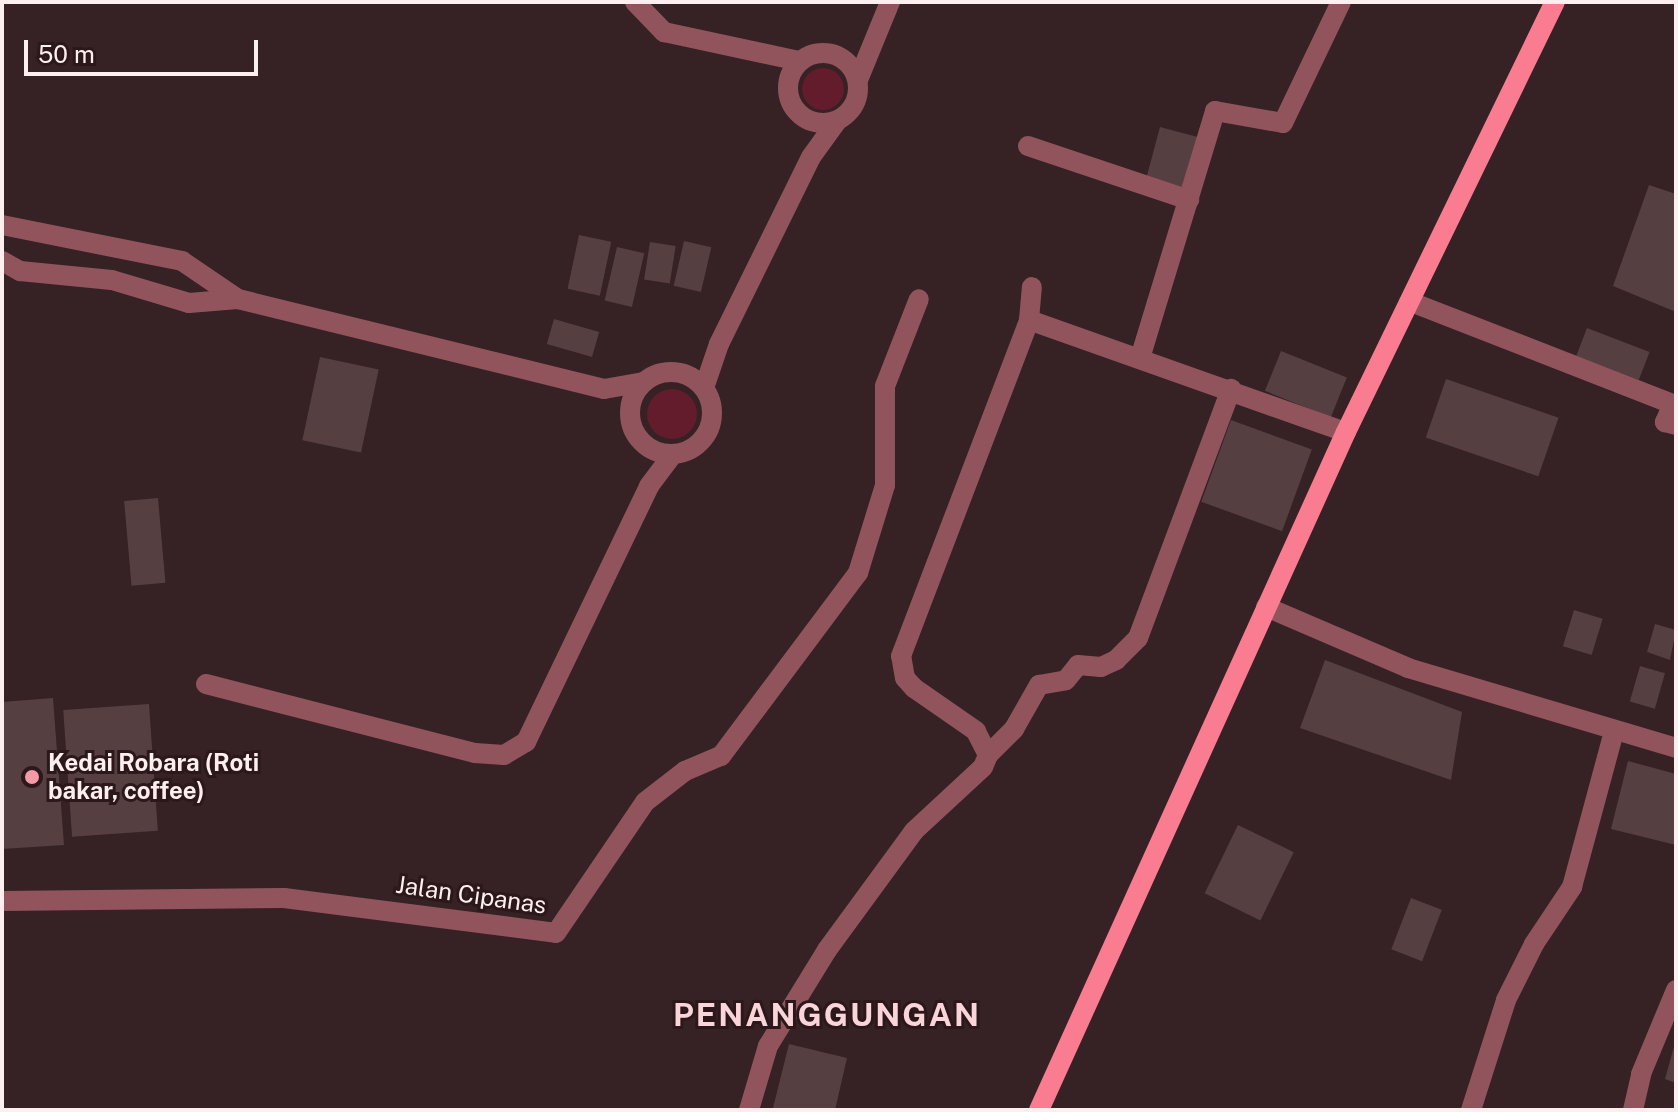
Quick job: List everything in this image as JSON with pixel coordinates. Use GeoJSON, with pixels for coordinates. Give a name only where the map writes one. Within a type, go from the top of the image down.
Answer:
{"type":"FeatureCollection","features":[{"type":"Feature","properties":{"kind":"main road"},"geometry":{"type":"LineString","coordinates":[[1039,1110],[1346,432],[1555,2]]}},
{"type":"Feature","properties":{"kind":"street"},"geometry":{"type":"LineString","coordinates":[[635,2],[664,32],[799,61],[822,52],[834,54],[853,69],[858,80]]}},
{"type":"Feature","properties":{"kind":"street"},"geometry":{"type":"LineString","coordinates":[[704,388],[719,344],[811,157],[837,121],[855,105],[858,80],[872,39],[890,2]]}},
{"type":"Feature","properties":{"kind":"street"},"geometry":{"type":"LineString","coordinates":[[1141,355],[1215,111],[1283,123],[1341,2]]}},
{"type":"Feature","properties":{"kind":"street"},"geometry":{"type":"LineString","coordinates":[[834,54],[872,39]]}},
{"type":"Feature","properties":{"kind":"street"},"geometry":{"type":"LineString","coordinates":[[762,55],[788,91],[811,157]]}},
{"type":"Feature","properties":{"kind":"street"},"geometry":{"type":"LineString","coordinates":[[788,91],[799,61]]}},
{"type":"Feature","properties":{"kind":"street"},"geometry":{"type":"LineString","coordinates":[[796,112],[815,123],[837,121]]}},
{"type":"Feature","properties":{"kind":"street"},"geometry":{"type":"LineString","coordinates":[[1028,146],[1189,200]]}},
{"type":"Feature","properties":{"kind":"street"},"geometry":{"type":"LineString","coordinates":[[2,225],[182,261],[238,299]]}},
{"type":"Feature","properties":{"kind":"street"},"geometry":{"type":"LineString","coordinates":[[112,280],[120,249]]}},
{"type":"Feature","properties":{"kind":"street"},"geometry":{"type":"LineString","coordinates":[[2,261],[20,271],[57,278],[112,280],[189,303],[238,299],[604,389],[643,382],[655,375],[683,374],[704,388],[713,413],[710,426],[696,447],[672,455],[648,448],[638,439],[629,414],[604,389]]}},
{"type":"Feature","properties":{"kind":"street"},"geometry":{"type":"LineString","coordinates":[[988,755],[976,731],[905,678],[901,656],[1029,320],[1032,287]]}},
{"type":"Feature","properties":{"kind":"street","name":"Jalan Cipanas"},"geometry":{"type":"LineString","coordinates":[[2,901],[284,898],[556,933],[645,802],[685,771],[721,756],[858,573],[885,485],[885,386],[919,299]]}},
{"type":"Feature","properties":{"kind":"street"},"geometry":{"type":"LineString","coordinates":[[1411,302],[1673,404],[1665,422],[1676,425]]}},
{"type":"Feature","properties":{"kind":"street"},"geometry":{"type":"LineString","coordinates":[[1029,320],[1141,355],[1346,432]]}},
{"type":"Feature","properties":{"kind":"street"},"geometry":{"type":"LineString","coordinates":[[683,374],[719,344]]}},
{"type":"Feature","properties":{"kind":"street"},"geometry":{"type":"LineString","coordinates":[[629,414],[643,382]]}},
{"type":"Feature","properties":{"kind":"street"},"geometry":{"type":"LineString","coordinates":[[749,1110],[768,1046],[839,933],[914,831],[983,767],[988,755],[1014,729],[1039,685],[1066,680],[1078,665],[1101,667],[1116,660],[1138,638],[1231,389]]}},
{"type":"Feature","properties":{"kind":"street"},"geometry":{"type":"LineString","coordinates":[[648,448],[649,486]]}},
{"type":"Feature","properties":{"kind":"street"},"geometry":{"type":"LineString","coordinates":[[206,684],[475,753],[504,755],[526,742],[649,486],[672,455]]}},
{"type":"Feature","properties":{"kind":"street"},"geometry":{"type":"LineString","coordinates":[[1266,607],[1408,668],[1676,748]]}},
{"type":"Feature","properties":{"kind":"street"},"geometry":{"type":"LineString","coordinates":[[1471,1110],[1506,1000],[1534,944],[1572,887],[1614,731]]}},
{"type":"Feature","properties":{"kind":"street"},"geometry":{"type":"LineString","coordinates":[[1633,1110],[1641,1074],[1676,990]]}},
{"type":"Feature","properties":{"kind":"shaded area"},"geometry":{"type":"Polygon","coordinates":[[[823,68],[838,74],[844,89],[838,104],[823,110],[808,104],[802,89],[808,74],[823,68]]]}},
{"type":"Feature","properties":{"kind":"shaded area"},"geometry":{"type":"Polygon","coordinates":[[[672,389],[690,396],[697,414],[690,432],[672,439],[654,432],[647,414],[654,396],[672,389]]]}},
{"type":"Feature","properties":{"kind":"building"},"geometry":{"type":"Polygon","coordinates":[[[1160,127],[1200,138],[1185,194],[1145,183],[1160,127]]]}},
{"type":"Feature","properties":{"kind":"building"},"geometry":{"type":"Polygon","coordinates":[[[1649,185],[1676,194],[1676,312],[1613,286],[1649,185]]]}},
{"type":"Feature","properties":{"kind":"building"},"geometry":{"type":"Polygon","coordinates":[[[579,235],[611,242],[600,296],[568,289],[579,235]]]}},
{"type":"Feature","properties":{"kind":"building"},"geometry":{"type":"Polygon","coordinates":[[[684,241],[711,247],[701,292],[674,286],[684,241]]]}},
{"type":"Feature","properties":{"kind":"building"},"geometry":{"type":"Polygon","coordinates":[[[650,242],[676,246],[670,284],[644,280],[650,242]]]}},
{"type":"Feature","properties":{"kind":"building"},"geometry":{"type":"Polygon","coordinates":[[[617,247],[644,253],[632,307],[605,301],[617,247]]]}},
{"type":"Feature","properties":{"kind":"building"},"geometry":{"type":"Polygon","coordinates":[[[554,319],[599,332],[592,357],[547,344],[554,319]]]}},
{"type":"Feature","properties":{"kind":"building"},"geometry":{"type":"Polygon","coordinates":[[[1587,328],[1650,352],[1639,380],[1576,356],[1587,328]]]}},
{"type":"Feature","properties":{"kind":"building"},"geometry":{"type":"Polygon","coordinates":[[[1281,351],[1347,378],[1331,417],[1265,391],[1281,351]]]}},
{"type":"Feature","properties":{"kind":"building"},"geometry":{"type":"Polygon","coordinates":[[[320,357],[379,369],[361,453],[302,440],[320,357]]]}},
{"type":"Feature","properties":{"kind":"building"},"geometry":{"type":"Polygon","coordinates":[[[1446,379],[1559,418],[1538,476],[1426,438],[1446,379]]]}},
{"type":"Feature","properties":{"kind":"building"},"geometry":{"type":"Polygon","coordinates":[[[1231,420],[1312,449],[1282,531],[1201,502],[1231,420]]]}},
{"type":"Feature","properties":{"kind":"building"},"geometry":{"type":"Polygon","coordinates":[[[158,498],[165,583],[132,586],[124,501],[158,498]]]}},
{"type":"Feature","properties":{"kind":"building"},"geometry":{"type":"Polygon","coordinates":[[[1574,610],[1603,619],[1592,655],[1563,646],[1574,610]]]}},
{"type":"Feature","properties":{"kind":"building"},"geometry":{"type":"Polygon","coordinates":[[[1655,624],[1676,630],[1670,660],[1647,652],[1655,624]]]}},
{"type":"Feature","properties":{"kind":"building"},"geometry":{"type":"Polygon","coordinates":[[[1325,660],[1462,712],[1451,780],[1300,728],[1325,660]]]}},
{"type":"Feature","properties":{"kind":"building"},"geometry":{"type":"Polygon","coordinates":[[[1640,666],[1665,673],[1655,709],[1630,702],[1640,666]]]}},
{"type":"Feature","properties":{"kind":"building"},"geometry":{"type":"Polygon","coordinates":[[[53,698],[64,845],[2,849],[2,702],[53,698]]]}},
{"type":"Feature","properties":{"kind":"building"},"geometry":{"type":"Polygon","coordinates":[[[149,704],[158,831],[72,837],[63,710],[149,704]]]}},
{"type":"Feature","properties":{"kind":"building"},"geometry":{"type":"Polygon","coordinates":[[[1628,761],[1676,774],[1676,845],[1611,829],[1628,761]]]}},
{"type":"Feature","properties":{"kind":"building"},"geometry":{"type":"Polygon","coordinates":[[[1238,825],[1294,852],[1260,920],[1205,893],[1238,825]]]}},
{"type":"Feature","properties":{"kind":"building"},"geometry":{"type":"Polygon","coordinates":[[[1411,898],[1442,910],[1422,961],[1391,949],[1411,898]]]}},
{"type":"Feature","properties":{"kind":"building"},"geometry":{"type":"Polygon","coordinates":[[[1676,1043],[1676,1083],[1665,1079],[1676,1043]]]}},
{"type":"Feature","properties":{"kind":"building"},"geometry":{"type":"Polygon","coordinates":[[[789,1044],[847,1058],[835,1110],[773,1108],[789,1044]]]}},
{"type":"Feature","properties":{"kind":"place","name":"Kedai Robara (Roti bakar, coffee)"},"geometry":{"type":"Point","coordinates":[32,777]}},
{"type":"Feature","properties":{"kind":"district","name":"PENANGGUNGAN"},"geometry":{"type":"Point","coordinates":[827,1015]}}]}
